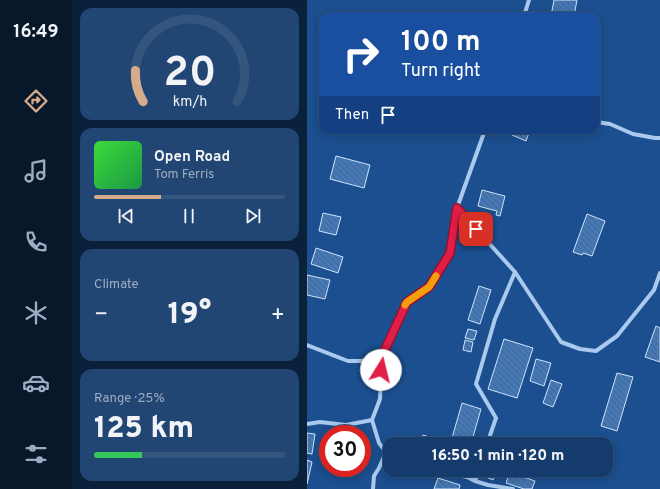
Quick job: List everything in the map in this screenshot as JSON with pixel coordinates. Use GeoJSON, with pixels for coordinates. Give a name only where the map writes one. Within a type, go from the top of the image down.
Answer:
{"type":"FeatureCollection","features":[{"type":"Feature","properties":{"kind":"street"},"geometry":{"type":"LineString","coordinates":[[525,12],[529,0]]}},
{"type":"Feature","properties":{"kind":"street"},"geometry":{"type":"LineString","coordinates":[[600,123],[610,124],[633,134],[660,138]]}},
{"type":"Feature","properties":{"kind":"street"},"geometry":{"type":"LineString","coordinates":[[383,447],[379,443],[372,420],[380,399],[382,356],[407,302],[429,287],[450,253],[457,208],[484,134]]}},
{"type":"Feature","properties":{"kind":"street"},"geometry":{"type":"LineString","coordinates":[[457,208],[515,272],[561,342],[580,349],[596,351],[617,336],[654,290],[660,273]]}},
{"type":"Feature","properties":{"kind":"street"},"geometry":{"type":"LineString","coordinates":[[489,437],[496,418],[476,384],[495,319],[515,272]]}},
{"type":"Feature","properties":{"kind":"street"},"geometry":{"type":"LineString","coordinates":[[307,345],[348,361],[362,361],[382,356]]}},
{"type":"Feature","properties":{"kind":"street"},"geometry":{"type":"LineString","coordinates":[[307,424],[319,422],[346,425],[372,420]]}},
{"type":"Feature","properties":{"kind":"street"},"geometry":{"type":"LineString","coordinates":[[373,489],[374,476],[383,461]]}},
{"type":"Feature","properties":{"kind":"street"},"geometry":{"type":"LineString","coordinates":[[467,477],[488,487],[513,489]]}},
{"type":"Feature","properties":{"kind":"street"},"geometry":{"type":"LineString","coordinates":[[475,481],[476,477]]}},
{"type":"Feature","properties":{"kind":"building"},"geometry":{"type":"Polygon","coordinates":[[[554,0],[577,0],[575,12],[552,12],[554,0]]]}},
{"type":"Feature","properties":{"kind":"building"},"geometry":{"type":"Polygon","coordinates":[[[512,134],[529,134],[526,141],[512,134]]]}},
{"type":"Feature","properties":{"kind":"building"},"geometry":{"type":"Polygon","coordinates":[[[336,156],[370,165],[364,188],[330,179],[336,156]]]}},
{"type":"Feature","properties":{"kind":"building"},"geometry":{"type":"Polygon","coordinates":[[[482,190],[505,196],[500,216],[496,215],[497,211],[478,206],[482,190]]]}},
{"type":"Feature","properties":{"kind":"building"},"geometry":{"type":"Polygon","coordinates":[[[323,213],[341,217],[336,235],[319,231],[323,213]]]}},
{"type":"Feature","properties":{"kind":"building"},"geometry":{"type":"Polygon","coordinates":[[[587,214],[605,221],[592,256],[573,252],[587,214]]]}},
{"type":"Feature","properties":{"kind":"building"},"geometry":{"type":"Polygon","coordinates":[[[316,248],[343,257],[338,273],[311,264],[316,248]]]}},
{"type":"Feature","properties":{"kind":"building"},"geometry":{"type":"Polygon","coordinates":[[[307,275],[330,280],[325,299],[307,295],[307,275]]]}},
{"type":"Feature","properties":{"kind":"building"},"geometry":{"type":"Polygon","coordinates":[[[479,286],[491,290],[480,324],[468,320],[479,286]]]}},
{"type":"Feature","properties":{"kind":"building"},"geometry":{"type":"Polygon","coordinates":[[[656,326],[660,328],[660,362],[645,357],[656,326]]]}},
{"type":"Feature","properties":{"kind":"building"},"geometry":{"type":"Polygon","coordinates":[[[468,329],[477,331],[474,340],[465,338],[468,329]]]}},
{"type":"Feature","properties":{"kind":"building"},"geometry":{"type":"Polygon","coordinates":[[[504,339],[533,348],[517,398],[488,389],[504,339]]]}},
{"type":"Feature","properties":{"kind":"building"},"geometry":{"type":"Polygon","coordinates":[[[465,340],[473,342],[471,352],[463,350],[465,340]]]}},
{"type":"Feature","properties":{"kind":"building"},"geometry":{"type":"Polygon","coordinates":[[[536,359],[551,363],[544,386],[530,381],[536,359]]]}},
{"type":"Feature","properties":{"kind":"building"},"geometry":{"type":"Polygon","coordinates":[[[617,373],[633,377],[617,431],[601,426],[617,373]]]}},
{"type":"Feature","properties":{"kind":"building"},"geometry":{"type":"Polygon","coordinates":[[[551,380],[562,384],[553,407],[543,403],[551,380]]]}},
{"type":"Feature","properties":{"kind":"building"},"geometry":{"type":"Polygon","coordinates":[[[462,403],[481,409],[473,437],[452,437],[462,403]]]}},
{"type":"Feature","properties":{"kind":"building"},"geometry":{"type":"Polygon","coordinates":[[[307,433],[315,434],[312,454],[307,453],[307,433]]]}},
{"type":"Feature","properties":{"kind":"building"},"geometry":{"type":"Polygon","coordinates":[[[307,460],[312,462],[307,484],[307,460]]]}},
{"type":"Feature","properties":{"kind":"building"},"geometry":{"type":"Polygon","coordinates":[[[486,477],[494,477],[493,480],[486,477]]]}},
{"type":"Feature","properties":{"kind":"building"},"geometry":{"type":"Polygon","coordinates":[[[508,477],[524,477],[535,481],[532,489],[524,489],[506,483],[508,477]]]}},
{"type":"Feature","properties":{"kind":"building"},"geometry":{"type":"Polygon","coordinates":[[[438,478],[460,485],[459,489],[434,489],[438,478]]]}},
{"type":"Feature","properties":{"kind":"slow traffic"},"geometry":{"type":"LineString","coordinates":[[405,305],[429,287],[436,276]]}},
{"type":"Feature","properties":{"kind":"route"},"geometry":{"type":"LineString","coordinates":[[381,370],[382,356],[407,302],[429,287],[450,253],[457,208],[476,229]]}}]}
